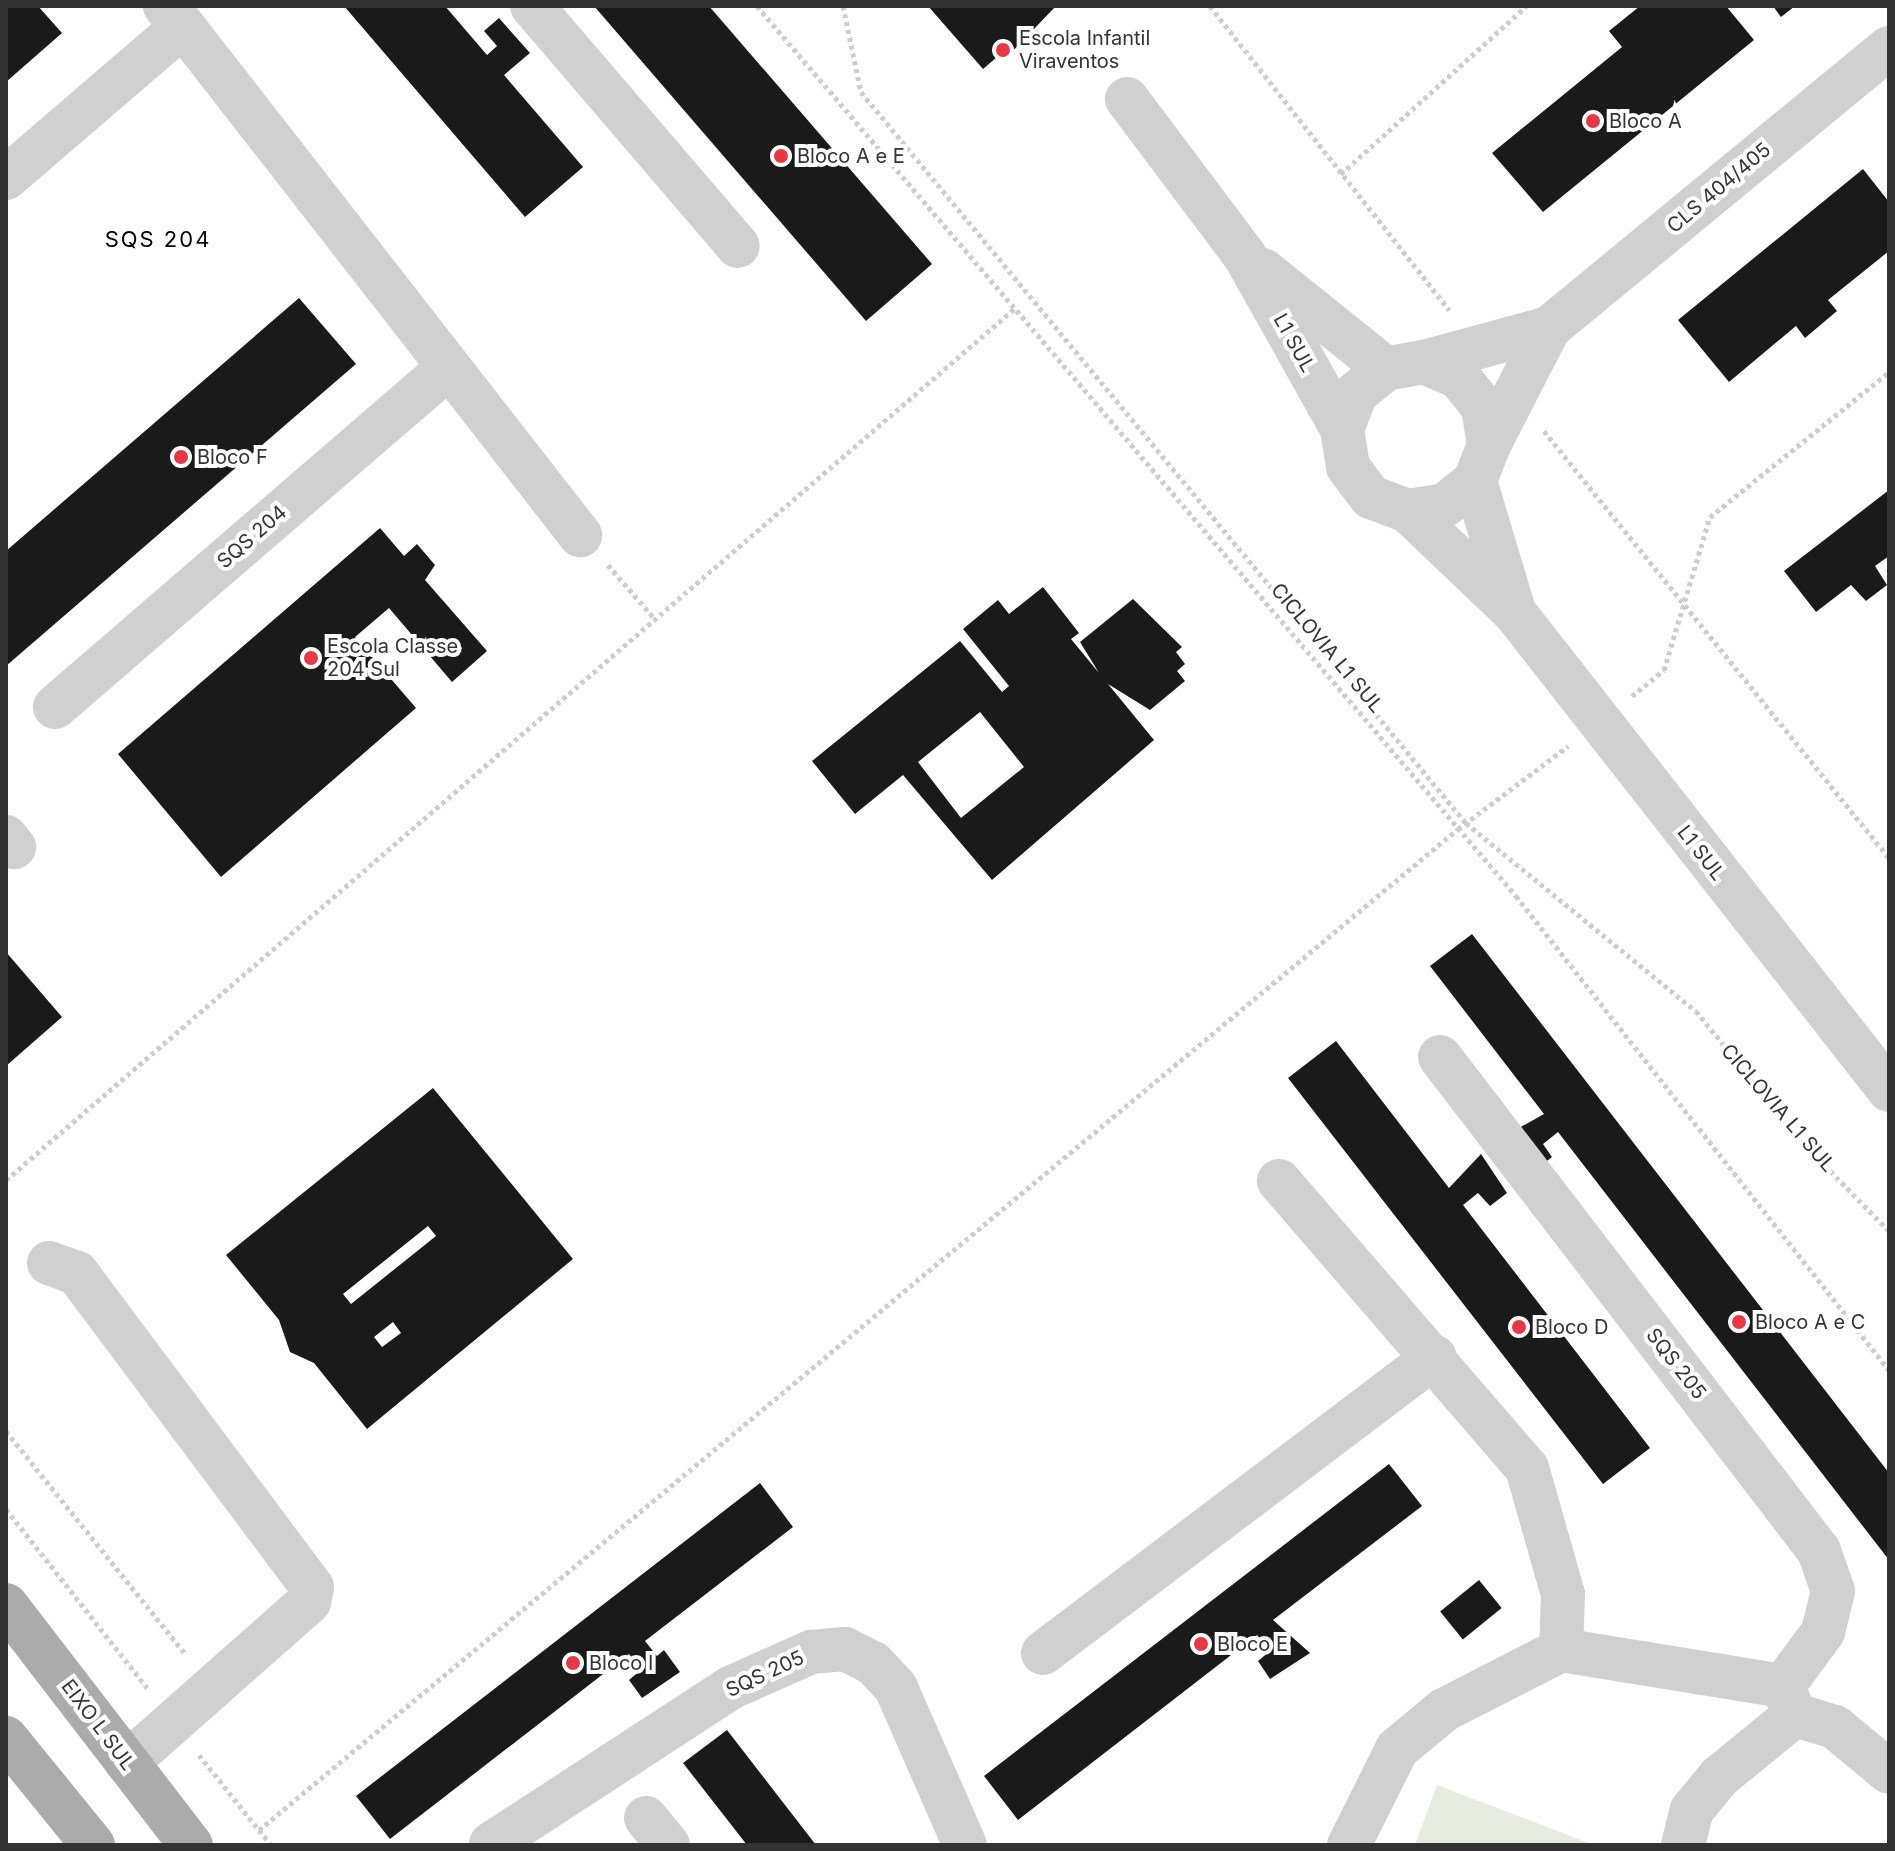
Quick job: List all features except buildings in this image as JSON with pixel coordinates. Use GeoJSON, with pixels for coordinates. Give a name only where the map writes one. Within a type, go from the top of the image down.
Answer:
{"type":"FeatureCollection","features":[{"type":"Feature","properties":{"kind":"main road","name":"EIXO L SUL"},"geometry":{"type":"LineString","coordinates":[[6,1605],[191,1845]]}},
{"type":"Feature","properties":{"kind":"main road"},"geometry":{"type":"LineString","coordinates":[[6,1738],[93,1845]]}},
{"type":"Feature","properties":{"kind":"street"},"geometry":{"type":"LineString","coordinates":[[532,6],[738,246]]}},
{"type":"Feature","properties":{"kind":"street"},"geometry":{"type":"LineString","coordinates":[[6,178],[174,16],[580,535]]}},
{"type":"Feature","properties":{"kind":"street","name":"CLS 404/405"},"geometry":{"type":"LineString","coordinates":[[1405,366],[1549,328],[1889,48]]}},
{"type":"Feature","properties":{"kind":"street","name":"L1 SUL"},"geometry":{"type":"LineString","coordinates":[[1127,99],[1245,256],[1342,429]]}},
{"type":"Feature","properties":{"kind":"street","name":"L1 SUL"},"geometry":{"type":"LineString","coordinates":[[1245,256],[1405,366]]}},
{"type":"Feature","properties":{"kind":"street","name":"CLS 404/405"},"geometry":{"type":"LineString","coordinates":[[1482,463],[1549,328]]}},
{"type":"Feature","properties":{"kind":"street"},"geometry":{"type":"LineString","coordinates":[[1405,366],[1467,387],[1483,407],[1482,463],[1445,505],[1408,511],[1371,497],[1348,467],[1342,429],[1356,393],[1405,366]]}},
{"type":"Feature","properties":{"kind":"street","name":"SQS 204"},"geometry":{"type":"LineString","coordinates":[[55,707],[449,367]]}},
{"type":"Feature","properties":{"kind":"street","name":"L1 SUL"},"geometry":{"type":"LineString","coordinates":[[1482,463],[1515,613]]}},
{"type":"Feature","properties":{"kind":"street","name":"L1 SUL"},"geometry":{"type":"LineString","coordinates":[[1408,511],[1515,613],[1598,723],[1889,1090]]}},
{"type":"Feature","properties":{"kind":"street","name":"SQS 205"},"geometry":{"type":"LineString","coordinates":[[1440,1057],[1819,1551],[1833,1591],[1823,1632],[1789,1700],[1692,1810],[1683,1845]]}},
{"type":"Feature","properties":{"kind":"street"},"geometry":{"type":"LineString","coordinates":[[1279,1181],[1435,1357],[1527,1468],[1563,1594],[1561,1650]]}},
{"type":"Feature","properties":{"kind":"street"},"geometry":{"type":"LineString","coordinates":[[49,1263],[77,1273],[312,1587],[309,1602],[215,1690],[127,1763]]}},
{"type":"Feature","properties":{"kind":"street"},"geometry":{"type":"LineString","coordinates":[[1043,1653],[1435,1357]]}},
{"type":"Feature","properties":{"kind":"street","name":"SQS 205"},"geometry":{"type":"LineString","coordinates":[[491,1844],[730,1688],[811,1652],[845,1649],[873,1663],[896,1688],[965,1845]]}},
{"type":"Feature","properties":{"kind":"street"},"geometry":{"type":"LineString","coordinates":[[1349,1845],[1397,1749],[1444,1710],[1561,1650],[1789,1700],[1835,1727],[1889,1772]]}},
{"type":"Feature","properties":{"kind":"path"},"geometry":{"type":"LineString","coordinates":[[757,6],[1458,829],[1889,1370]]}},
{"type":"Feature","properties":{"kind":"path","name":"CICLOVIA L1 SUL"},"geometry":{"type":"LineString","coordinates":[[843,6],[861,92],[1466,823],[1696,1011],[1808,1148],[1889,1231]]}},
{"type":"Feature","properties":{"kind":"path"},"geometry":{"type":"LineString","coordinates":[[1210,6],[1479,348]]}},
{"type":"Feature","properties":{"kind":"path"},"geometry":{"type":"LineString","coordinates":[[1341,174],[1526,6]]}},
{"type":"Feature","properties":{"kind":"path"},"geometry":{"type":"LineString","coordinates":[[6,1180],[1015,308]]}},
{"type":"Feature","properties":{"kind":"path"},"geometry":{"type":"LineString","coordinates":[[259,1830],[1458,829],[1664,670],[1710,517],[1889,372]]}},
{"type":"Feature","properties":{"kind":"path"},"geometry":{"type":"LineString","coordinates":[[1515,395],[1889,858]]}},
{"type":"Feature","properties":{"kind":"path"},"geometry":{"type":"LineString","coordinates":[[580,535],[655,619]]}},
{"type":"Feature","properties":{"kind":"path"},"geometry":{"type":"LineString","coordinates":[[6,1431],[215,1690]]}},
{"type":"Feature","properties":{"kind":"path"},"geometry":{"type":"LineString","coordinates":[[6,1509],[64,1574],[174,1725],[271,1845]]}},
{"type":"Feature","properties":{"kind":"shaded area"},"geometry":{"type":"Polygon","coordinates":[[[1437,1785],[1594,1845],[1415,1845],[1437,1785]]]}},
{"type":"Feature","properties":{"kind":"place","name":"Escola Infantil Viraventos"},"geometry":{"type":"Point","coordinates":[1003,50]}},
{"type":"Feature","properties":{"kind":"place","name":"Bloco A"},"geometry":{"type":"Point","coordinates":[1593,121]}},
{"type":"Feature","properties":{"kind":"place","name":"Bloco A e E"},"geometry":{"type":"Point","coordinates":[781,156]}},
{"type":"Feature","properties":{"kind":"place","name":"Bloco F"},"geometry":{"type":"Point","coordinates":[181,457]}},
{"type":"Feature","properties":{"kind":"place","name":"Escola Classe 204 Sul"},"geometry":{"type":"Point","coordinates":[311,658]}},
{"type":"Feature","properties":{"kind":"place","name":"Bloco A e C"},"geometry":{"type":"Point","coordinates":[1739,1322]}},
{"type":"Feature","properties":{"kind":"place","name":"Bloco D"},"geometry":{"type":"Point","coordinates":[1519,1327]}},
{"type":"Feature","properties":{"kind":"place","name":"Bloco E"},"geometry":{"type":"Point","coordinates":[1201,1644]}},
{"type":"Feature","properties":{"kind":"place","name":"Bloco I"},"geometry":{"type":"Point","coordinates":[573,1663]}},
{"type":"Feature","properties":{"kind":"district","name":"SQS 204"},"geometry":{"type":"Point","coordinates":[158,240]}}]}
